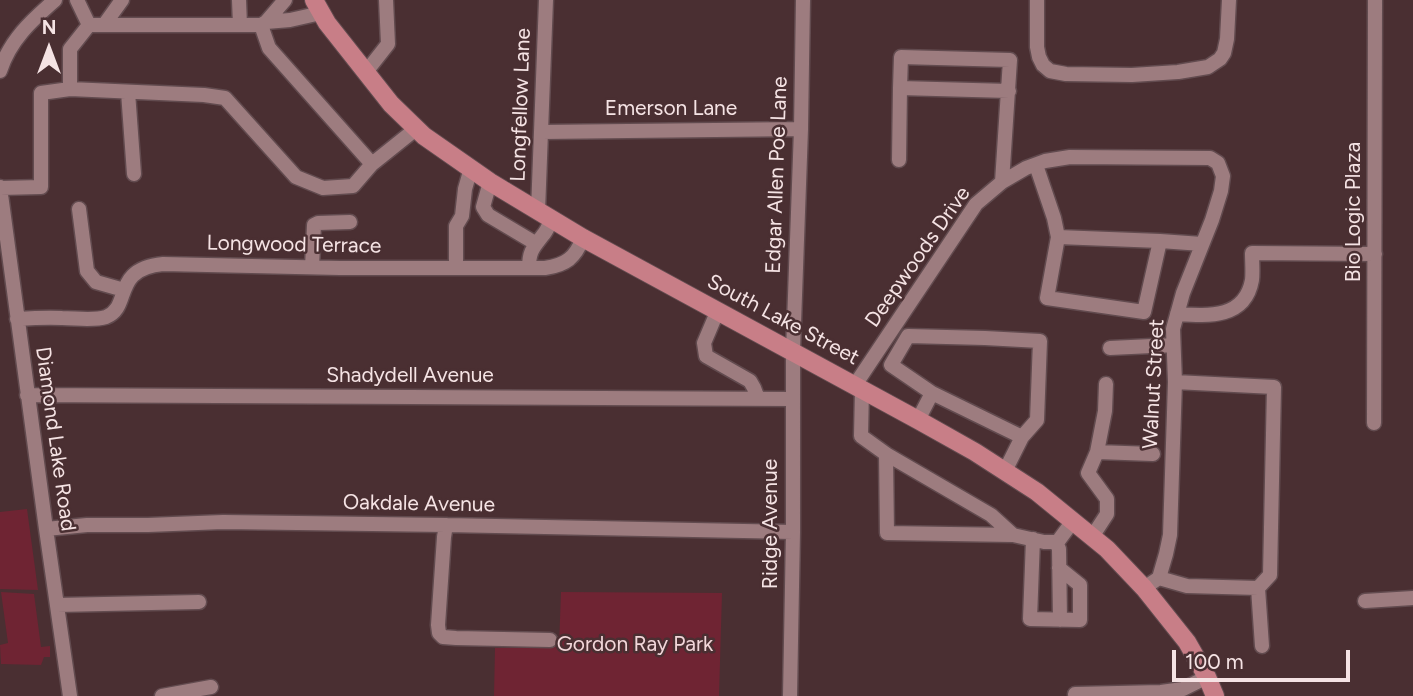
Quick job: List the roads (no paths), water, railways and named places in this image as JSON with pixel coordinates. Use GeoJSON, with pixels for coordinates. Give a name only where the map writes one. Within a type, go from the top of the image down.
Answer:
{"type":"FeatureCollection","features":[{"type":"Feature","properties":{"kind":"main road","name":"South Lake Street"},"geometry":{"type":"LineString","coordinates":[[317,6],[327,23],[391,104],[424,136],[490,182],[583,238],[918,420],[1037,492],[1107,549],[1144,588],[1187,642],[1215,696]]}},
{"type":"Feature","properties":{"kind":"street"},"geometry":{"type":"LineString","coordinates":[[0,71],[4,57],[23,29],[54,0]]}},
{"type":"Feature","properties":{"kind":"street"},"geometry":{"type":"LineString","coordinates":[[77,0],[97,25]]}},
{"type":"Feature","properties":{"kind":"street"},"geometry":{"type":"LineString","coordinates":[[70,89],[70,49],[122,0]]}},
{"type":"Feature","properties":{"kind":"street"},"geometry":{"type":"LineString","coordinates":[[239,0],[240,25]]}},
{"type":"Feature","properties":{"kind":"street"},"geometry":{"type":"LineString","coordinates":[[263,24],[285,0]]}},
{"type":"Feature","properties":{"kind":"street"},"geometry":{"type":"LineString","coordinates":[[366,72],[388,44],[386,0]]}},
{"type":"Feature","properties":{"kind":"street","name":"Longfellow Lane"},"geometry":{"type":"LineString","coordinates":[[545,215],[541,132],[546,0]]}},
{"type":"Feature","properties":{"kind":"street","name":"Edgar Allen Poe Lane"},"geometry":{"type":"LineString","coordinates":[[793,351],[803,0]]}},
{"type":"Feature","properties":{"kind":"street"},"geometry":{"type":"LineString","coordinates":[[1037,0],[1038,57],[1050,71],[1066,74],[1132,75],[1208,67],[1220,59],[1227,39],[1229,0]]}},
{"type":"Feature","properties":{"kind":"street","name":"Bio Logic Plaza"},"geometry":{"type":"LineString","coordinates":[[1374,423],[1375,0]]}},
{"type":"Feature","properties":{"kind":"street"},"geometry":{"type":"LineString","coordinates":[[97,25],[263,24],[290,20],[317,6]]}},
{"type":"Feature","properties":{"kind":"street"},"geometry":{"type":"LineString","coordinates":[[263,24],[269,48],[372,164]]}},
{"type":"Feature","properties":{"kind":"street"},"geometry":{"type":"LineString","coordinates":[[900,160],[901,57],[1010,60],[1002,183]]}},
{"type":"Feature","properties":{"kind":"street"},"geometry":{"type":"LineString","coordinates":[[900,88],[1009,91]]}},
{"type":"Feature","properties":{"kind":"street"},"geometry":{"type":"LineString","coordinates":[[0,188],[41,187],[41,93],[70,89],[225,98],[296,177],[323,188],[353,186],[372,164],[417,128]]}},
{"type":"Feature","properties":{"kind":"street"},"geometry":{"type":"LineString","coordinates":[[128,92],[134,174]]}},
{"type":"Feature","properties":{"kind":"street","name":"Emerson Lane"},"geometry":{"type":"LineString","coordinates":[[541,132],[801,130]]}},
{"type":"Feature","properties":{"kind":"street","name":"Deepwoods Drive"},"geometry":{"type":"LineString","coordinates":[[859,387],[885,341],[976,204],[1002,183],[1026,168],[1045,161],[1070,157],[1195,158]]}},
{"type":"Feature","properties":{"kind":"street","name":"Walnut Street"},"geometry":{"type":"LineString","coordinates":[[1159,578],[1170,535],[1175,382],[1173,329],[1183,293],[1221,191],[1223,176],[1218,163],[1210,158],[1195,158]]}},
{"type":"Feature","properties":{"kind":"street"},"geometry":{"type":"LineString","coordinates":[[1036,165],[1058,237],[1047,298],[1144,312],[1160,241]]}},
{"type":"Feature","properties":{"kind":"street"},"geometry":{"type":"LineString","coordinates":[[456,268],[456,226],[462,216],[465,189],[471,169]]}},
{"type":"Feature","properties":{"kind":"street"},"geometry":{"type":"LineString","coordinates":[[490,182],[483,207],[488,215],[535,243]]}},
{"type":"Feature","properties":{"kind":"street","name":"Diamond Lake Road"},"geometry":{"type":"LineString","coordinates":[[0,188],[70,696]]}},
{"type":"Feature","properties":{"kind":"street"},"geometry":{"type":"LineString","coordinates":[[79,209],[87,271],[96,282],[124,290]]}},
{"type":"Feature","properties":{"kind":"street"},"geometry":{"type":"LineString","coordinates":[[529,268],[529,257],[535,243],[544,235],[545,215]]}},
{"type":"Feature","properties":{"kind":"street"},"geometry":{"type":"LineString","coordinates":[[312,267],[314,225],[350,222]]}},
{"type":"Feature","properties":{"kind":"street"},"geometry":{"type":"LineString","coordinates":[[1058,237],[1202,244]]}},
{"type":"Feature","properties":{"kind":"street","name":"Longwood Terrace"},"geometry":{"type":"LineString","coordinates":[[17,318],[106,317],[116,309],[128,280],[138,271],[163,264],[529,268],[557,266],[568,260],[578,250],[583,238]]}},
{"type":"Feature","properties":{"kind":"street"},"geometry":{"type":"LineString","coordinates":[[1177,314],[1198,316],[1229,312],[1245,300],[1252,280],[1252,253],[1375,254]]}},
{"type":"Feature","properties":{"kind":"street"},"geometry":{"type":"LineString","coordinates":[[718,310],[705,339],[705,356],[750,381],[758,399]]}},
{"type":"Feature","properties":{"kind":"street"},"geometry":{"type":"LineString","coordinates":[[1005,471],[1022,438],[1037,421],[1040,341],[908,336],[891,365],[932,393],[1022,438]]}},
{"type":"Feature","properties":{"kind":"street"},"geometry":{"type":"LineString","coordinates":[[885,341],[900,349]]}},
{"type":"Feature","properties":{"kind":"street"},"geometry":{"type":"LineString","coordinates":[[1110,348],[1173,345]]}},
{"type":"Feature","properties":{"kind":"street","name":"Ridge Avenue"},"geometry":{"type":"LineString","coordinates":[[790,696],[793,351]]}},
{"type":"Feature","properties":{"kind":"street"},"geometry":{"type":"LineString","coordinates":[[1175,382],[1274,387],[1270,575],[1258,588],[1262,646]]}},
{"type":"Feature","properties":{"kind":"street"},"geometry":{"type":"LineString","coordinates":[[1092,537],[1107,514],[1107,499],[1088,473],[1097,452],[1105,411],[1105,384]]}},
{"type":"Feature","properties":{"kind":"street"},"geometry":{"type":"LineString","coordinates":[[859,387],[861,436],[886,454],[991,515],[1013,535]]}},
{"type":"Feature","properties":{"kind":"street"},"geometry":{"type":"LineString","coordinates":[[918,420],[932,393]]}},
{"type":"Feature","properties":{"kind":"street","name":"Shadydell Avenue"},"geometry":{"type":"LineString","coordinates":[[27,395],[792,399]]}},
{"type":"Feature","properties":{"kind":"street"},"geometry":{"type":"LineString","coordinates":[[1097,452],[1153,454]]}},
{"type":"Feature","properties":{"kind":"street"},"geometry":{"type":"LineString","coordinates":[[886,454],[887,533],[1013,535],[1056,542],[1073,521]]}},
{"type":"Feature","properties":{"kind":"street","name":"Oakdale Avenue"},"geometry":{"type":"LineString","coordinates":[[46,529],[87,525],[148,526],[223,522],[793,532]]}},
{"type":"Feature","properties":{"kind":"street"},"geometry":{"type":"LineString","coordinates":[[446,525],[439,600],[439,633],[443,637],[550,640]]}},
{"type":"Feature","properties":{"kind":"street"},"geometry":{"type":"LineString","coordinates":[[1033,539],[1030,620],[1080,620],[1080,585],[1059,568]]}},
{"type":"Feature","properties":{"kind":"street"},"geometry":{"type":"LineString","coordinates":[[1056,542],[1059,549],[1060,620]]}},
{"type":"Feature","properties":{"kind":"street"},"geometry":{"type":"LineString","coordinates":[[1144,588],[1159,578],[1187,586],[1258,588]]}},
{"type":"Feature","properties":{"kind":"street"},"geometry":{"type":"LineString","coordinates":[[1365,601],[1413,598]]}},
{"type":"Feature","properties":{"kind":"street"},"geometry":{"type":"LineString","coordinates":[[57,605],[199,602]]}},
{"type":"Feature","properties":{"kind":"street"},"geometry":{"type":"LineString","coordinates":[[1075,694],[1161,692],[1182,689],[1207,677]]}},
{"type":"Feature","properties":{"kind":"street"},"geometry":{"type":"LineString","coordinates":[[162,696],[211,687]]}},
{"type":"Feature","properties":{"kind":"park label","name":"Gordon Ray Park"},"geometry":{"type":"Point","coordinates":[635,645]}}]}
